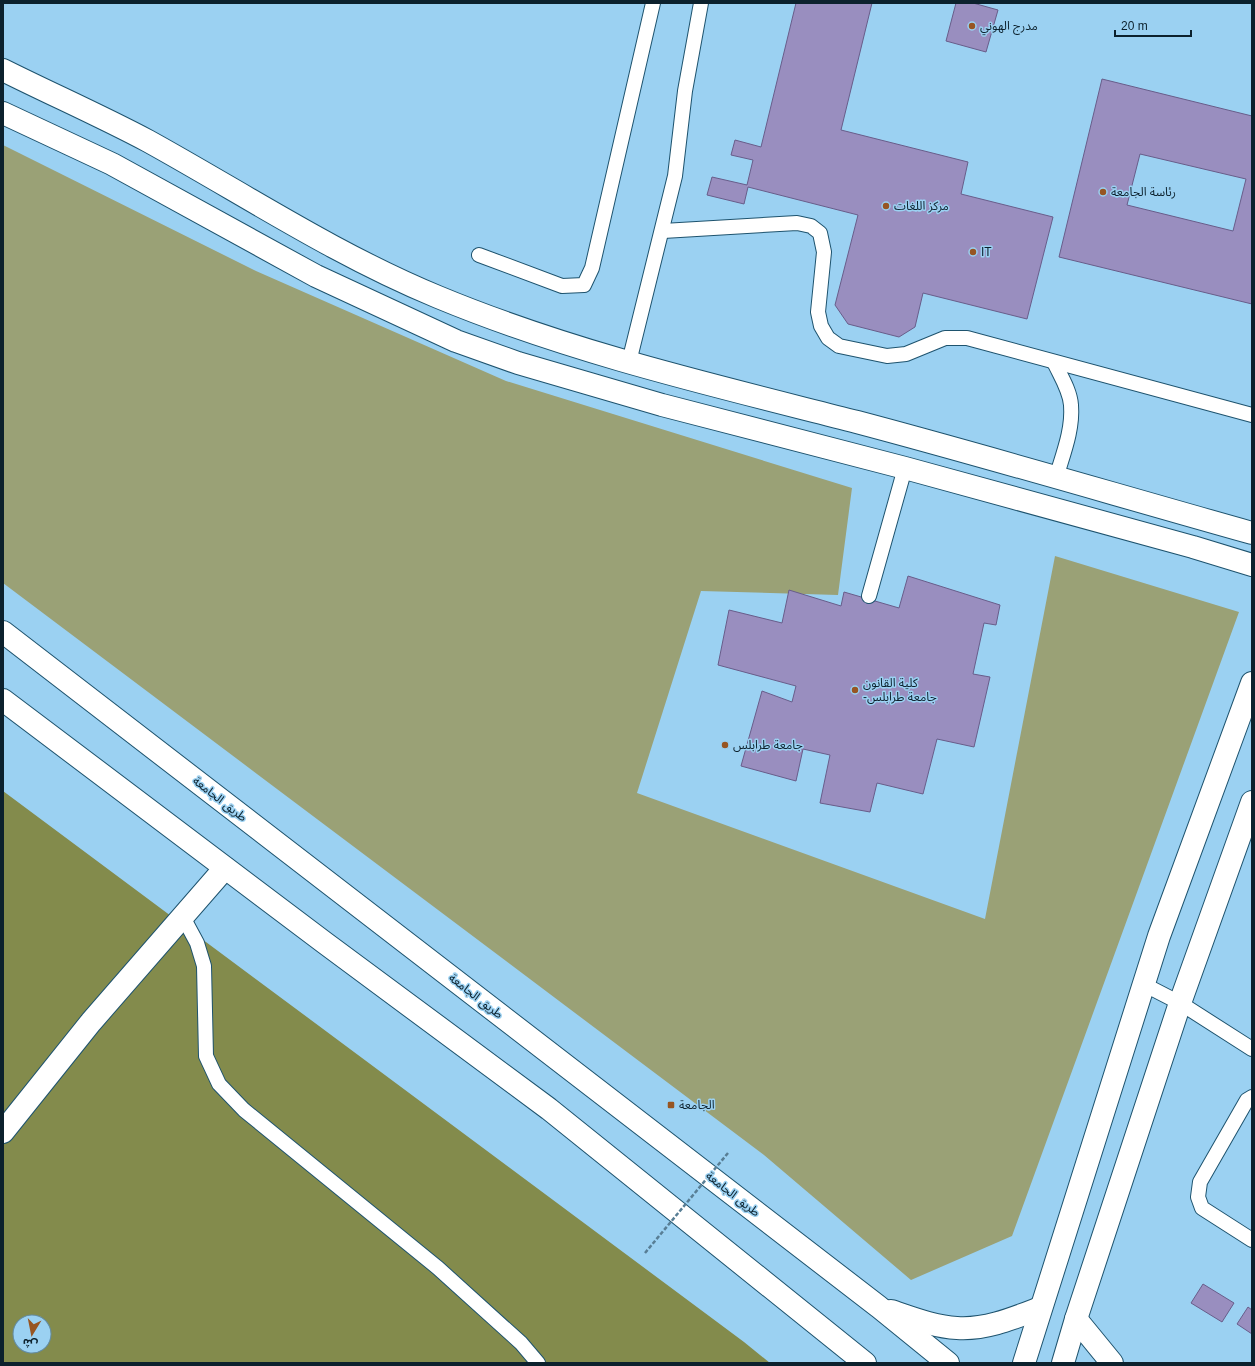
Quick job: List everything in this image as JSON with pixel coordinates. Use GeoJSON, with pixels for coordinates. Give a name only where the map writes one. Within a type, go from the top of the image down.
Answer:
{"type":"FeatureCollection","features":[{"type":"Feature","properties":{"kind":"main road"},"geometry":{"type":"LineString","coordinates":[[3,70],[146,140],[357,260],[438,298],[533,332],[629,362],[729,390],[970,452],[1056,478],[1252,533]]}},
{"type":"Feature","properties":{"kind":"main road"},"geometry":{"type":"LineString","coordinates":[[3,113],[112,164],[316,276],[456,342],[518,363],[662,405],[905,468],[1186,544],[1252,565]]}},
{"type":"Feature","properties":{"kind":"main road","name":"طريق الجامعة"},"geometry":{"type":"LineString","coordinates":[[3,632],[879,1307],[948,1363]]}},
{"type":"Feature","properties":{"kind":"main road"},"geometry":{"type":"LineString","coordinates":[[1024,1363],[1040,1308],[1145,985],[1159,936],[1252,683]]}},
{"type":"Feature","properties":{"kind":"main road"},"geometry":{"type":"LineString","coordinates":[[3,700],[225,868],[549,1109],[865,1363]]}},
{"type":"Feature","properties":{"kind":"main road"},"geometry":{"type":"LineString","coordinates":[[1063,1363],[1076,1319],[1180,1003],[1252,802]]}},
{"type":"Feature","properties":{"kind":"main road"},"geometry":{"type":"LineString","coordinates":[[3,1132],[91,1022],[225,868]]}},
{"type":"Feature","properties":{"kind":"main road"},"geometry":{"type":"LineString","coordinates":[[879,1307],[937,1325],[957,1328],[978,1328],[1003,1322],[1040,1308]]}},
{"type":"Feature","properties":{"kind":"main road"},"geometry":{"type":"LineString","coordinates":[[1076,1319],[1112,1363]]}},
{"type":"Feature","properties":{"kind":"lane"},"geometry":{"type":"LineString","coordinates":[[479,255],[562,286],[584,285],[592,268],[653,3]]}},
{"type":"Feature","properties":{"kind":"lane"},"geometry":{"type":"LineString","coordinates":[[629,362],[676,176],[685,91],[701,3]]}},
{"type":"Feature","properties":{"kind":"lane"},"geometry":{"type":"LineString","coordinates":[[663,231],[797,223],[811,226],[820,233],[824,252],[818,312],[821,326],[828,338],[839,346],[887,356],[906,354],[945,338],[967,338],[1252,415]]}},
{"type":"Feature","properties":{"kind":"lane"},"geometry":{"type":"LineString","coordinates":[[1054,362],[1064,382],[1071,404],[1070,432],[1056,478]]}},
{"type":"Feature","properties":{"kind":"lane"},"geometry":{"type":"LineString","coordinates":[[869,596],[905,468]]}},
{"type":"Feature","properties":{"kind":"lane"},"geometry":{"type":"LineString","coordinates":[[183,917],[197,943],[204,966],[206,1056],[219,1084],[244,1110],[438,1268],[521,1343],[538,1363]]}},
{"type":"Feature","properties":{"kind":"lane"},"geometry":{"type":"LineString","coordinates":[[1145,985],[1180,1003],[1252,1048]]}},
{"type":"Feature","properties":{"kind":"lane"},"geometry":{"type":"LineString","coordinates":[[1252,1097],[1247,1100],[1200,1182],[1198,1197],[1202,1208],[1252,1240]]}},
{"type":"Feature","properties":{"kind":"path"},"geometry":{"type":"LineString","coordinates":[[645,1254],[728,1153]]}},
{"type":"Feature","properties":{"kind":"green space"},"geometry":{"type":"Polygon","coordinates":[[[3,145],[256,271],[506,381],[852,488],[838,595],[701,591],[637,793],[985,919],[1055,556],[1239,612],[1012,1236],[911,1280],[764,1155],[3,583],[3,145]]]}},
{"type":"Feature","properties":{"kind":"green space"},"geometry":{"type":"Polygon","coordinates":[[[3,791],[744,1342],[770,1363],[3,1363],[3,791]]]}},
{"type":"Feature","properties":{"kind":"building"},"geometry":{"type":"Polygon","coordinates":[[[796,3],[872,3],[841,130],[968,162],[961,194],[1053,217],[1027,319],[923,293],[915,327],[899,337],[848,324],[835,305],[858,215],[748,187],[744,204],[707,195],[712,177],[747,185],[753,160],[731,155],[735,140],[761,147],[796,3]]]}},
{"type":"Feature","properties":{"kind":"building","name":"مدرج الهوني"},"geometry":{"type":"Polygon","coordinates":[[[956,3],[973,3],[998,10],[986,52],[946,41],[956,3]]]}},
{"type":"Feature","properties":{"kind":"building","name":"رئاسة الجامعة"},"geometry":{"type":"Polygon","coordinates":[[[1102,79],[1252,116],[1252,304],[1059,257],[1102,79]],[[1140,154],[1127,205],[1233,231],[1246,179],[1140,154]]]}},
{"type":"Feature","properties":{"kind":"building"},"geometry":{"type":"Polygon","coordinates":[[[908,576],[1000,605],[996,625],[984,623],[973,674],[990,677],[974,747],[937,739],[923,794],[877,783],[870,812],[820,803],[830,755],[803,749],[796,781],[741,766],[762,691],[792,702],[796,686],[718,665],[729,610],[782,623],[789,590],[841,606],[844,592],[899,608],[908,576]]]}},
{"type":"Feature","properties":{"kind":"building"},"geometry":{"type":"Polygon","coordinates":[[[1203,1284],[1234,1303],[1222,1322],[1191,1303],[1203,1284]]]}},
{"type":"Feature","properties":{"kind":"building"},"geometry":{"type":"Polygon","coordinates":[[[1248,1307],[1252,1310],[1252,1334],[1237,1324],[1248,1307]]]}},
{"type":"Feature","properties":{"kind":"place","name":"مدرج الهوني"},"geometry":{"type":"Point","coordinates":[972,26]}},
{"type":"Feature","properties":{"kind":"place","name":"رئاسة الجامعة"},"geometry":{"type":"Point","coordinates":[1103,192]}},
{"type":"Feature","properties":{"kind":"place","name":"مركز اللغات"},"geometry":{"type":"Point","coordinates":[886,206]}},
{"type":"Feature","properties":{"kind":"place","name":"IT"},"geometry":{"type":"Point","coordinates":[973,252]}},
{"type":"Feature","properties":{"kind":"place","name":"كلية القانون -جامعة طرابلس"},"geometry":{"type":"Point","coordinates":[855,690]}},
{"type":"Feature","properties":{"kind":"place","name":"جامعة طرابلس"},"geometry":{"type":"Point","coordinates":[725,745]}},
{"type":"Feature","properties":{"kind":"place","name":"الجامعة"},"geometry":{"type":"Point","coordinates":[671,1105]}}]}
